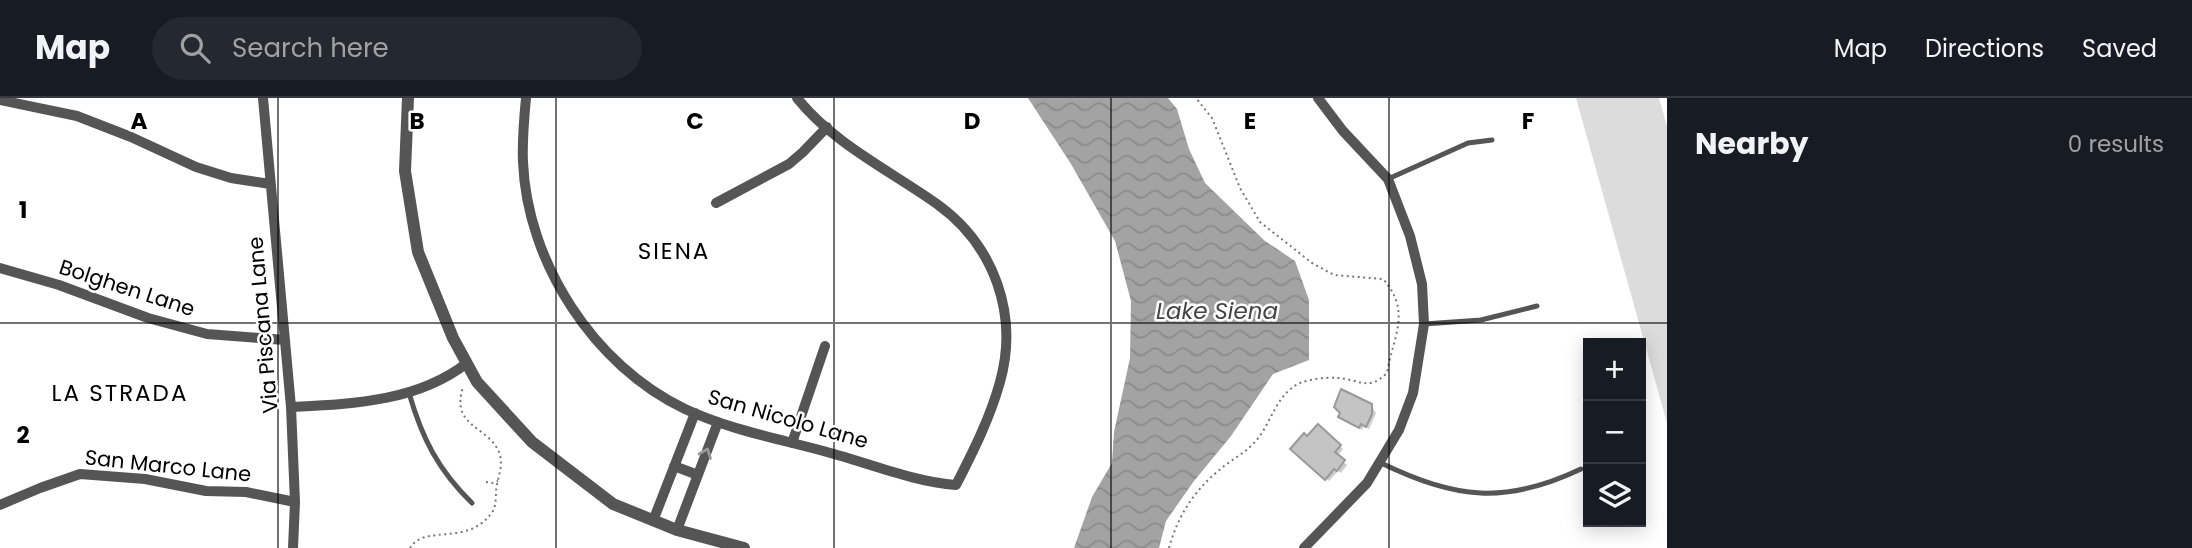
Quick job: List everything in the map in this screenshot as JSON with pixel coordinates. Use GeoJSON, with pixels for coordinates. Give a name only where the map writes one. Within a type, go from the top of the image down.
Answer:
{"type":"FeatureCollection","features":[{"type":"Feature","properties":{"kind":"street","name":"Via Piscana Lane"},"geometry":{"type":"LineString","coordinates":[[263,98],[291,407],[295,502],[293,548]]}},
{"type":"Feature","properties":{"kind":"street"},"geometry":{"type":"LineString","coordinates":[[408,98],[405,171],[418,252],[453,338],[470,369],[532,442],[613,505],[677,530],[744,548]]}},
{"type":"Feature","properties":{"kind":"street","name":"San Nicolo Lane"},"geometry":{"type":"LineString","coordinates":[[526,98],[523,163],[526,190],[533,223],[545,256],[562,292],[602,346],[628,370],[654,390],[718,422],[935,483],[956,485],[992,408],[1000,382],[1006,355],[1007,327],[1003,297],[992,268],[958,222],[938,205],[845,143],[827,127]]}},
{"type":"Feature","properties":{"kind":"street"},"geometry":{"type":"LineString","coordinates":[[716,203],[789,164],[827,127],[797,98]]}},
{"type":"Feature","properties":{"kind":"street"},"geometry":{"type":"LineString","coordinates":[[1304,548],[1367,484],[1399,430],[1413,393],[1424,324],[1422,284],[1413,248],[1388,179],[1343,131],[1318,98]]}},
{"type":"Feature","properties":{"kind":"street"},"geometry":{"type":"LineString","coordinates":[[0,100],[77,117],[131,137],[195,167],[232,178],[270,184]]}},
{"type":"Feature","properties":{"kind":"street","name":"Bolghen Lane"},"geometry":{"type":"LineString","coordinates":[[0,268],[59,285],[148,318],[207,334],[285,340]]}},
{"type":"Feature","properties":{"kind":"street"},"geometry":{"type":"LineString","coordinates":[[792,443],[825,346]]}},
{"type":"Feature","properties":{"kind":"street"},"geometry":{"type":"LineString","coordinates":[[291,407],[339,404],[409,393],[470,369]]}},
{"type":"Feature","properties":{"kind":"street"},"geometry":{"type":"LineString","coordinates":[[653,520],[695,412]]}},
{"type":"Feature","properties":{"kind":"street"},"geometry":{"type":"LineString","coordinates":[[677,530],[718,422]]}},
{"type":"Feature","properties":{"kind":"street"},"geometry":{"type":"LineString","coordinates":[[674,466],[698,475]]}},
{"type":"Feature","properties":{"kind":"street","name":"San Marco Lane"},"geometry":{"type":"LineString","coordinates":[[0,505],[80,474],[145,479],[206,491],[246,492],[295,502]]}},
{"type":"Feature","properties":{"kind":"lane"},"geometry":{"type":"LineString","coordinates":[[1388,179],[1468,144],[1492,140]]}},
{"type":"Feature","properties":{"kind":"lane"},"geometry":{"type":"LineString","coordinates":[[1424,324],[1481,320],[1537,306]]}},
{"type":"Feature","properties":{"kind":"lane"},"geometry":{"type":"LineString","coordinates":[[409,393],[421,432],[438,464],[450,481],[472,503]]}},
{"type":"Feature","properties":{"kind":"lane"},"geometry":{"type":"LineString","coordinates":[[1381,463],[1451,490],[1486,493],[1515,493],[1559,480],[1581,469]]}},
{"type":"Feature","properties":{"kind":"path"},"geometry":{"type":"LineString","coordinates":[[1169,548],[1181,514],[1192,497],[1216,472],[1257,440],[1274,408],[1284,396],[1301,383],[1323,379],[1339,378],[1373,383],[1387,373],[1391,350],[1398,334],[1399,304],[1384,279],[1334,275],[1312,263],[1260,222],[1240,188],[1212,118],[1196,98]]}},
{"type":"Feature","properties":{"kind":"path"},"geometry":{"type":"LineString","coordinates":[[462,537],[473,533],[494,510],[502,471],[499,451],[492,442],[473,428],[462,408],[462,388],[470,369]]}},
{"type":"Feature","properties":{"kind":"path"},"geometry":{"type":"LineString","coordinates":[[486,482],[498,481]]}},
{"type":"Feature","properties":{"kind":"path"},"geometry":{"type":"LineString","coordinates":[[410,548],[421,538],[450,539]]}},
{"type":"Feature","properties":{"kind":"shaded area"},"geometry":{"type":"Polygon","coordinates":[[[1576,98],[1659,98],[1667,126],[1667,423],[1646,348],[1646,338],[1643,338],[1576,98]]]}},
{"type":"Feature","properties":{"kind":"water","name":"Lake Siena"},"geometry":{"type":"Polygon","coordinates":[[[1028,98],[1168,98],[1177,109],[1189,149],[1205,183],[1265,241],[1295,261],[1309,300],[1309,360],[1273,374],[1231,436],[1166,521],[1159,548],[1074,548],[1092,497],[1112,463],[1114,432],[1130,358],[1131,301],[1115,241],[1071,164],[1028,98]]]}},
{"type":"Feature","properties":{"kind":"building"},"geometry":{"type":"Polygon","coordinates":[[[1341,389],[1372,404],[1372,414],[1366,427],[1361,424],[1359,428],[1338,417],[1340,413],[1334,407],[1341,389]]]}},
{"type":"Feature","properties":{"kind":"building"},"geometry":{"type":"Polygon","coordinates":[[[1318,424],[1341,445],[1335,452],[1345,460],[1337,471],[1334,469],[1325,480],[1290,449],[1304,433],[1307,436],[1318,424]]]}},
{"type":"Feature","properties":{"kind":"district","name":"SIENA"},"geometry":{"type":"Point","coordinates":[674,251]}},
{"type":"Feature","properties":{"kind":"district","name":"LA STRADA"},"geometry":{"type":"Point","coordinates":[120,393]}}]}
